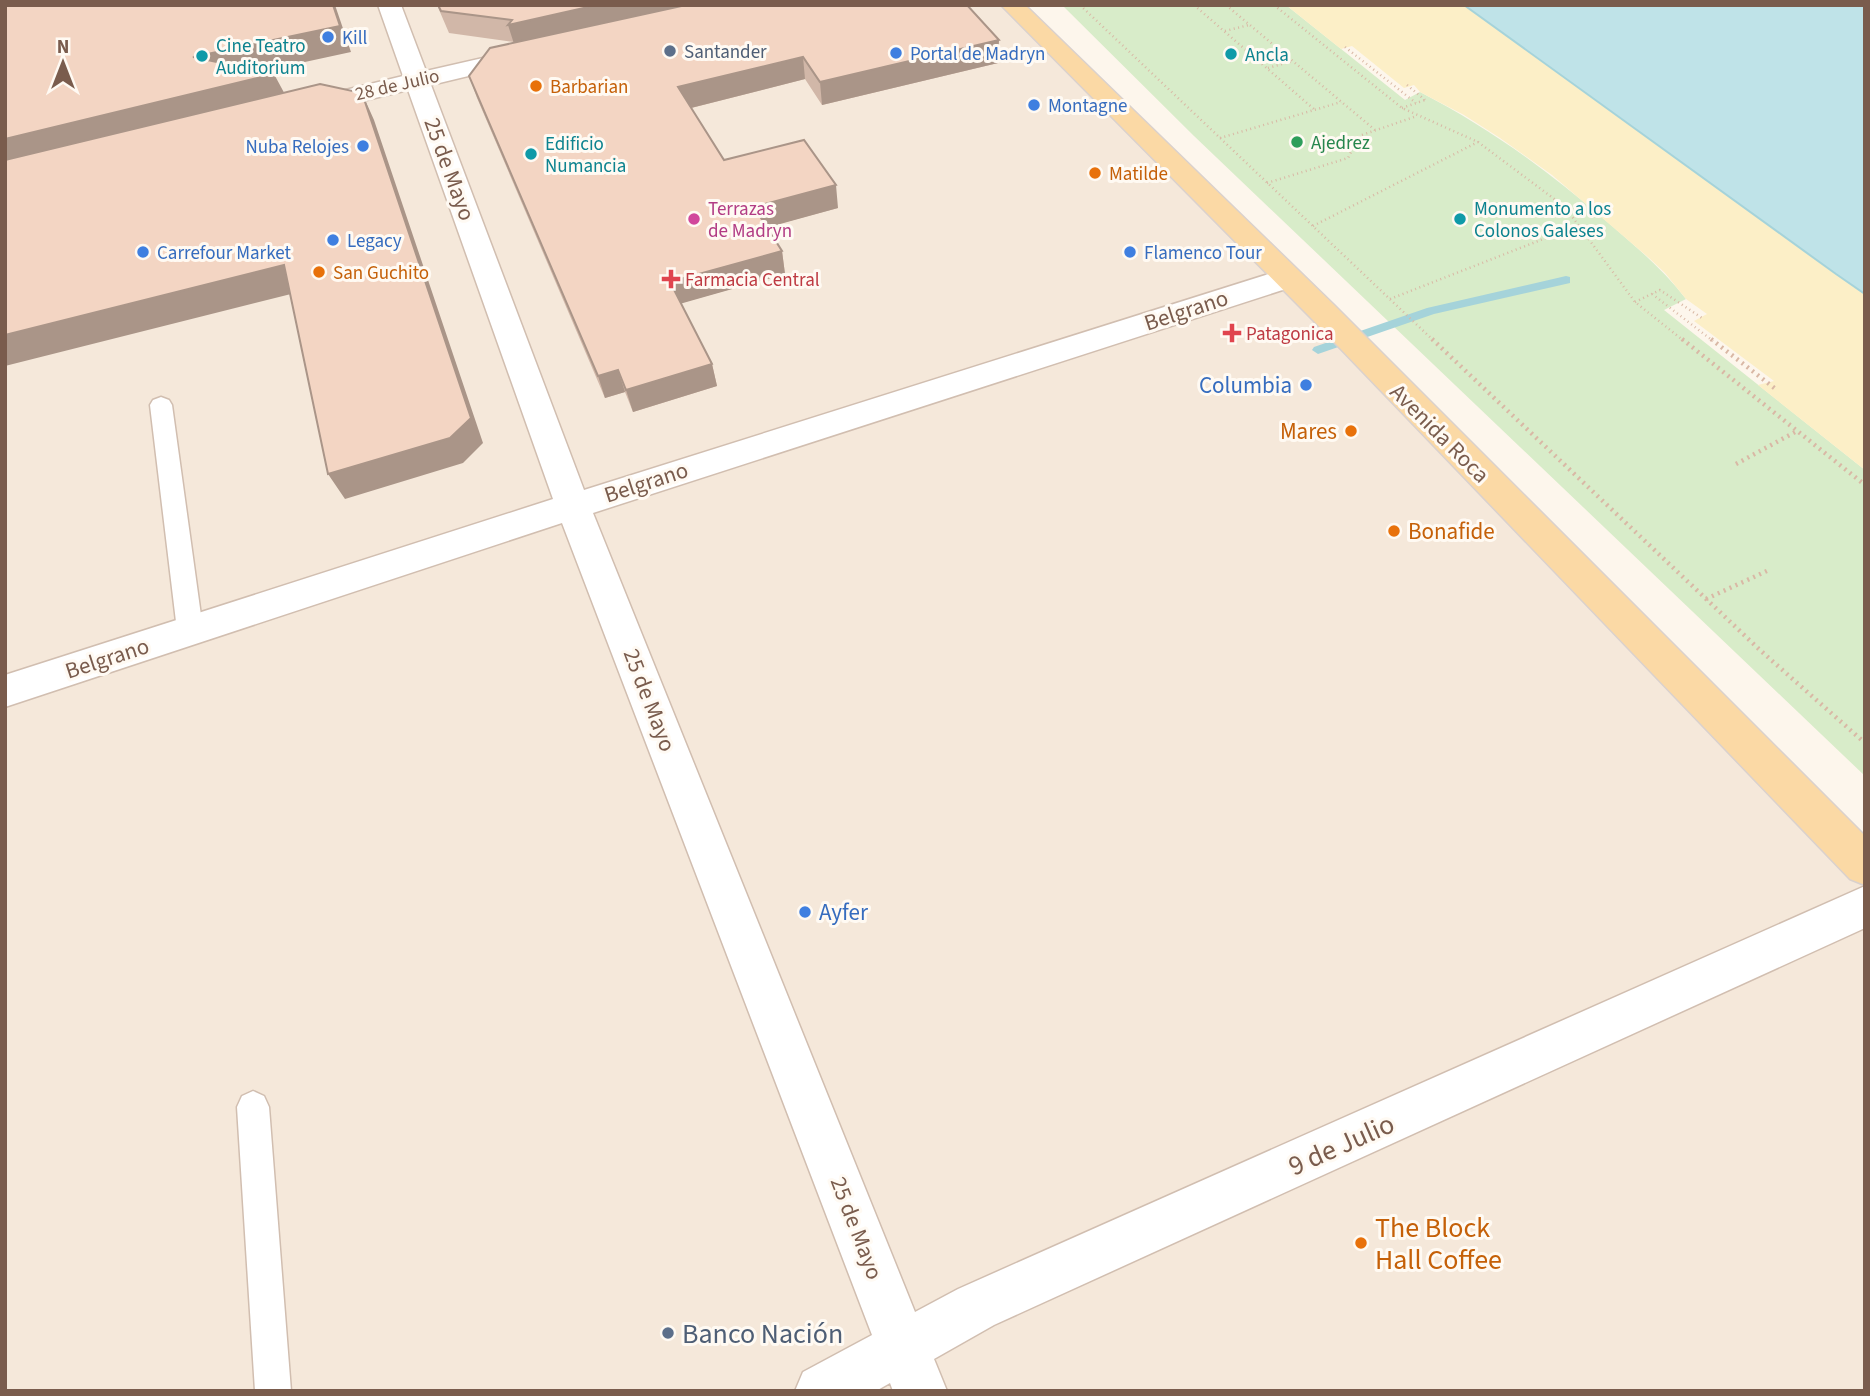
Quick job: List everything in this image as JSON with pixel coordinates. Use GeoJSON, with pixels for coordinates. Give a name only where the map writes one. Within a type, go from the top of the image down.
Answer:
{"type":"FeatureCollection","features":[{"type":"Feature","properties":{"kind":"main road","name":"Avenida Roca"},"geometry":{"type":"LineString","coordinates":[[1012,5],[1288,278],[1865,864]]}},
{"type":"Feature","properties":{"kind":"street","name":"25 de Mayo"},"geometry":{"type":"LineString","coordinates":[[388,5],[573,506],[920,1391]]}},
{"type":"Feature","properties":{"kind":"street","name":"28 de Julio"},"geometry":{"type":"LineString","coordinates":[[284,112],[550,50]]}},
{"type":"Feature","properties":{"kind":"street","name":"Belgrano"},"geometry":{"type":"LineString","coordinates":[[5,691],[1288,278]]}},
{"type":"Feature","properties":{"kind":"street","name":"9 de Julio"},"geometry":{"type":"LineString","coordinates":[[822,1391],[976,1307],[1813,932],[1865,906]]}},
{"type":"Feature","properties":{"kind":"lane"},"geometry":{"type":"LineString","coordinates":[[161,405],[190,630]]}},
{"type":"Feature","properties":{"kind":"lane"},"geometry":{"type":"LineString","coordinates":[[253,1107],[273,1391]]}},
{"type":"Feature","properties":{"kind":"path"},"geometry":{"type":"LineString","coordinates":[[1080,5],[1706,599],[1865,743]]}},
{"type":"Feature","properties":{"kind":"path"},"geometry":{"type":"LineString","coordinates":[[1194,5],[1315,110]]}},
{"type":"Feature","properties":{"kind":"path"},"geometry":{"type":"LineString","coordinates":[[1226,5],[1375,131]]}},
{"type":"Feature","properties":{"kind":"path"},"geometry":{"type":"LineString","coordinates":[[1274,5],[1402,108],[1478,142],[1565,207],[1635,302],[1865,485]]}},
{"type":"Feature","properties":{"kind":"path"},"geometry":{"type":"LineString","coordinates":[[1224,32],[1249,25]]}},
{"type":"Feature","properties":{"kind":"path"},"geometry":{"type":"LineString","coordinates":[[1345,47],[1416,103]]}},
{"type":"Feature","properties":{"kind":"path"},"geometry":{"type":"LineString","coordinates":[[1267,69],[1293,61]]}},
{"type":"Feature","properties":{"kind":"path"},"geometry":{"type":"LineString","coordinates":[[1402,108],[1425,100],[1407,85]]}},
{"type":"Feature","properties":{"kind":"path"},"geometry":{"type":"LineString","coordinates":[[1219,139],[1341,102]]}},
{"type":"Feature","properties":{"kind":"path"},"geometry":{"type":"LineString","coordinates":[[1266,183],[1348,158],[1359,136],[1417,116]]}},
{"type":"Feature","properties":{"kind":"path"},"geometry":{"type":"LineString","coordinates":[[1312,226],[1478,142]]}},
{"type":"Feature","properties":{"kind":"path"},"geometry":{"type":"LineString","coordinates":[[1390,299],[1579,225]]}},
{"type":"Feature","properties":{"kind":"path"},"geometry":{"type":"LineString","coordinates":[[1635,302],[1660,290],[1702,318]]}},
{"type":"Feature","properties":{"kind":"path"},"geometry":{"type":"LineString","coordinates":[[1652,294],[1777,390]]}},
{"type":"Feature","properties":{"kind":"path"},"geometry":{"type":"LineString","coordinates":[[1736,464],[1797,431]]}},
{"type":"Feature","properties":{"kind":"path"},"geometry":{"type":"LineString","coordinates":[[1706,599],[1769,570]]}},
{"type":"Feature","properties":{"kind":"shaded area"},"geometry":{"type":"Polygon","coordinates":[[[5,5],[1012,5],[1865,865],[1865,1391],[5,1391],[5,5]]]}},
{"type":"Feature","properties":{"kind":"green space"},"geometry":{"type":"Polygon","coordinates":[[[1062,5],[1286,5],[1405,100],[1420,92],[1516,150],[1583,202],[1647,257],[1686,299],[1664,310],[1865,470],[1865,776],[1194,136],[1062,5]]]}},
{"type":"Feature","properties":{"kind":"sand"},"geometry":{"type":"Polygon","coordinates":[[[1286,5],[1464,5],[1865,294],[1865,470],[1758,385],[1774,381],[1694,321],[1707,314],[1686,299],[1649,258],[1552,175],[1464,115],[1420,92],[1414,85],[1404,88],[1352,46],[1341,49],[1286,5]]]}},
{"type":"Feature","properties":{"kind":"water"},"geometry":{"type":"Polygon","coordinates":[[[1464,5],[1865,5],[1865,294],[1836,274],[1464,5]]]}},
{"type":"Feature","properties":{"kind":"building"},"geometry":{"type":"Polygon","coordinates":[[[5,5],[333,5],[340,26],[193,57],[274,74],[5,139],[5,5]]]}},
{"type":"Feature","properties":{"kind":"building"},"geometry":{"type":"Polygon","coordinates":[[[438,5],[597,5],[508,25],[512,20],[441,11],[438,5]]]}},
{"type":"Feature","properties":{"kind":"building"},"geometry":{"type":"Polygon","coordinates":[[[686,5],[967,5],[999,40],[820,82],[803,57],[678,87],[724,160],[804,140],[836,185],[754,207],[782,251],[670,282],[712,364],[626,390],[618,370],[598,376],[469,76],[490,48],[686,5]]]}},
{"type":"Feature","properties":{"kind":"building"},"geometry":{"type":"Polygon","coordinates":[[[320,84],[362,93],[471,418],[450,438],[328,474],[284,265],[5,335],[5,160],[320,84]]]}},
{"type":"Feature","properties":{"kind":"waterway"},"geometry":{"type":"LineString","coordinates":[[1318,350],[1431,311],[1566,280]]}},
{"type":"Feature","properties":{"kind":"place","name":"Kill"},"geometry":{"type":"Point","coordinates":[328,37]}},
{"type":"Feature","properties":{"kind":"place","name":"Santander"},"geometry":{"type":"Point","coordinates":[670,51]}},
{"type":"Feature","properties":{"kind":"place","name":"Portal de Madryn"},"geometry":{"type":"Point","coordinates":[896,53]}},
{"type":"Feature","properties":{"kind":"place","name":"Ancla"},"geometry":{"type":"Point","coordinates":[1231,54]}},
{"type":"Feature","properties":{"kind":"place","name":"Cine Teatro Auditorium"},"geometry":{"type":"Point","coordinates":[202,56]}},
{"type":"Feature","properties":{"kind":"place","name":"Barbarian"},"geometry":{"type":"Point","coordinates":[536,86]}},
{"type":"Feature","properties":{"kind":"place","name":"Montagne"},"geometry":{"type":"Point","coordinates":[1034,105]}},
{"type":"Feature","properties":{"kind":"place","name":"Ajedrez"},"geometry":{"type":"Point","coordinates":[1297,142]}},
{"type":"Feature","properties":{"kind":"place","name":"Nuba Relojes"},"geometry":{"type":"Point","coordinates":[363,146]}},
{"type":"Feature","properties":{"kind":"place","name":"Edificio Numancia"},"geometry":{"type":"Point","coordinates":[531,154]}},
{"type":"Feature","properties":{"kind":"place","name":"Matilde"},"geometry":{"type":"Point","coordinates":[1095,173]}},
{"type":"Feature","properties":{"kind":"place","name":"Terrazas de Madryn"},"geometry":{"type":"Point","coordinates":[694,219]}},
{"type":"Feature","properties":{"kind":"place","name":"Monumento a los Colonos Galeses"},"geometry":{"type":"Point","coordinates":[1460,219]}},
{"type":"Feature","properties":{"kind":"place","name":"Legacy"},"geometry":{"type":"Point","coordinates":[333,240]}},
{"type":"Feature","properties":{"kind":"place","name":"Carrefour Market"},"geometry":{"type":"Point","coordinates":[143,252]}},
{"type":"Feature","properties":{"kind":"place","name":"Flamenco Tour"},"geometry":{"type":"Point","coordinates":[1130,252]}},
{"type":"Feature","properties":{"kind":"place","name":"San Guchito"},"geometry":{"type":"Point","coordinates":[319,272]}},
{"type":"Feature","properties":{"kind":"place","name":"Farmacia Central"},"geometry":{"type":"Point","coordinates":[671,279]}},
{"type":"Feature","properties":{"kind":"place","name":"Patagonica"},"geometry":{"type":"Point","coordinates":[1232,333]}},
{"type":"Feature","properties":{"kind":"place","name":"Columbia"},"geometry":{"type":"Point","coordinates":[1306,385]}},
{"type":"Feature","properties":{"kind":"place","name":"Mares"},"geometry":{"type":"Point","coordinates":[1351,431]}},
{"type":"Feature","properties":{"kind":"place","name":"Bonafide"},"geometry":{"type":"Point","coordinates":[1394,531]}},
{"type":"Feature","properties":{"kind":"place","name":"Ayfer"},"geometry":{"type":"Point","coordinates":[805,912]}},
{"type":"Feature","properties":{"kind":"place","name":"The Block Hall Coffee"},"geometry":{"type":"Point","coordinates":[1361,1243]}},
{"type":"Feature","properties":{"kind":"place","name":"Banco Nación"},"geometry":{"type":"Point","coordinates":[668,1333]}}]}
